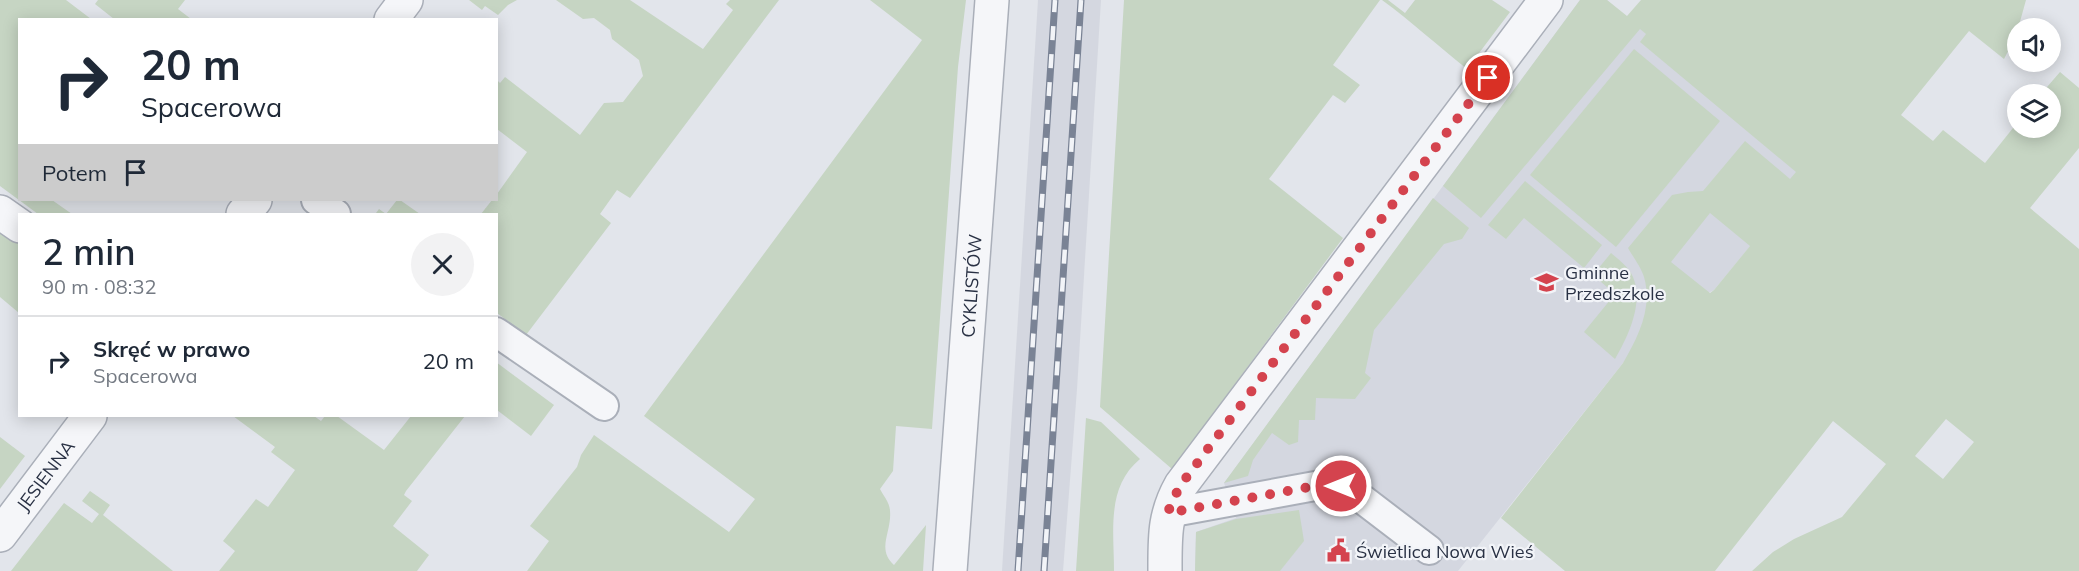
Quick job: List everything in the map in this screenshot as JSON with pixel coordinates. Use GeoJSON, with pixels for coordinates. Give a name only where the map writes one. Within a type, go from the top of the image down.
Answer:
{"type":"FeatureCollection","features":[{"type":"Feature","properties":{"kind":"street"},"geometry":{"type":"LineString","coordinates":[[392,18],[406,0]]}},
{"type":"Feature","properties":{"kind":"street","name":"CYKLISTÓW"},"geometry":{"type":"LineString","coordinates":[[950,571],[992,0]]}},
{"type":"Feature","properties":{"kind":"street"},"geometry":{"type":"LineString","coordinates":[[1165,571],[1165,531],[1168,513],[1172,500],[1186,478],[1546,0]]}},
{"type":"Feature","properties":{"kind":"street"},"geometry":{"type":"LineString","coordinates":[[244,213],[254,201]]}},
{"type":"Feature","properties":{"kind":"street"},"geometry":{"type":"LineString","coordinates":[[0,212],[18,225]]}},
{"type":"Feature","properties":{"kind":"street","name":"JESIENNA"},"geometry":{"type":"LineString","coordinates":[[0,535],[89,417]]}},
{"type":"Feature","properties":{"kind":"lane"},"geometry":{"type":"LineString","coordinates":[[317,201],[335,213]]}},
{"type":"Feature","properties":{"kind":"lane"},"geometry":{"type":"LineString","coordinates":[[498,333],[604,406]]}},
{"type":"Feature","properties":{"kind":"lane"},"geometry":{"type":"LineString","coordinates":[[1168,513],[1335,484],[1356,494],[1429,550]]}},
{"type":"Feature","properties":{"kind":"shaded area"},"geometry":{"type":"Polygon","coordinates":[[[1038,0],[1101,0],[1077,389],[1063,571],[1002,571],[1038,0]]]}},
{"type":"Feature","properties":{"kind":"shaded area","name":"Gminne Przedszkole"},"geometry":{"type":"Polygon","coordinates":[[[1580,0],[1607,0],[1814,169],[1714,290],[1666,315],[1623,363],[1458,571],[1195,571],[1196,532],[1236,518],[1224,483],[1580,0]]]}},
{"type":"Feature","properties":{"kind":"green space"},"geometry":{"type":"Polygon","coordinates":[[[0,0],[66,0],[90,18],[18,18],[18,199],[0,186],[0,0]]]}},
{"type":"Feature","properties":{"kind":"green space"},"geometry":{"type":"Polygon","coordinates":[[[98,0],[185,0],[178,9],[190,18],[113,18],[95,4],[98,0]]]}},
{"type":"Feature","properties":{"kind":"green space"},"geometry":{"type":"Polygon","coordinates":[[[469,0],[517,0],[498,15],[485,6],[482,10],[469,0]]]}},
{"type":"Feature","properties":{"kind":"green space"},"geometry":{"type":"Polygon","coordinates":[[[556,0],[630,0],[703,49],[733,10],[726,4],[730,0],[779,0],[630,198],[617,190],[600,214],[611,223],[526,335],[498,314],[498,213],[482,213],[491,201],[498,201],[498,193],[527,152],[498,130],[498,81],[500,83],[505,77],[580,135],[604,103],[623,102],[643,76],[639,60],[612,39],[610,30],[594,18],[583,19],[556,0]]]}},
{"type":"Feature","properties":{"kind":"green space"},"geometry":{"type":"Polygon","coordinates":[[[870,0],[966,0],[958,67],[932,429],[896,426],[893,471],[880,489],[890,508],[885,546],[889,559],[894,565],[926,525],[923,571],[527,571],[549,541],[530,526],[577,467],[581,455],[594,435],[729,532],[755,499],[644,416],[922,40],[870,0]]]}},
{"type":"Feature","properties":{"kind":"green space"},"geometry":{"type":"Polygon","coordinates":[[[1124,0],[1380,0],[1333,65],[1360,85],[1345,103],[1333,95],[1269,179],[1343,238],[1172,469],[1100,407],[1124,0]]]}},
{"type":"Feature","properties":{"kind":"green space"},"geometry":{"type":"Polygon","coordinates":[[[1382,0],[1388,0],[1405,13],[1415,0],[1492,0],[1510,12],[1467,69],[1382,0]]]}},
{"type":"Feature","properties":{"kind":"green space"},"geometry":{"type":"Polygon","coordinates":[[[1580,0],[1607,0],[1627,16],[1641,0],[2026,0],[2021,18],[2007,18],[2007,53],[2004,59],[1969,31],[1901,115],[1933,141],[1943,130],[1985,163],[2007,136],[2007,138],[2061,138],[2061,84],[2050,84],[2060,72],[2079,88],[2079,148],[2030,208],[2079,249],[2079,571],[1752,571],[1773,552],[1794,539],[1842,517],[1886,464],[1833,421],[1715,571],[1565,571],[1501,518],[1623,363],[1634,343],[1647,300],[1643,273],[1628,248],[1672,195],[1703,191],[1745,141],[1790,179],[1796,172],[1640,42],[1646,34],[1640,29],[1481,218],[1443,186],[1580,0]],[[1710,213],[1671,262],[1710,293],[1750,246],[1710,213]],[[1946,419],[1915,456],[1943,479],[1974,442],[1946,419]]]}},
{"type":"Feature","properties":{"kind":"green space"},"geometry":{"type":"Polygon","coordinates":[[[1634,49],[1720,121],[1616,247],[1530,175],[1634,49]]]}},
{"type":"Feature","properties":{"kind":"green space"},"geometry":{"type":"Polygon","coordinates":[[[1525,181],[1602,245],[1584,268],[1524,218],[1506,239],[1488,225],[1525,181]]]}},
{"type":"Feature","properties":{"kind":"green space"},"geometry":{"type":"Polygon","coordinates":[[[1433,198],[1469,228],[1462,239],[1444,244],[1374,330],[1365,373],[1371,378],[1355,399],[1316,398],[1315,420],[1299,420],[1298,442],[1289,445],[1272,433],[1253,460],[1248,476],[1224,483],[1433,198]]]}},
{"type":"Feature","properties":{"kind":"green space"},"geometry":{"type":"Polygon","coordinates":[[[20,201],[53,201],[71,213],[37,213],[20,201]]]}},
{"type":"Feature","properties":{"kind":"green space"},"geometry":{"type":"Polygon","coordinates":[[[396,201],[401,201],[419,213],[387,213],[396,201]]]}},
{"type":"Feature","properties":{"kind":"green space"},"geometry":{"type":"Polygon","coordinates":[[[0,227],[18,241],[18,312],[0,297],[0,227]]]}},
{"type":"Feature","properties":{"kind":"green space"},"geometry":{"type":"Polygon","coordinates":[[[1611,253],[1631,273],[1637,298],[1633,319],[1615,359],[1584,332],[1615,294],[1593,275],[1611,253]]]}},
{"type":"Feature","properties":{"kind":"green space"},"geometry":{"type":"Polygon","coordinates":[[[498,363],[554,405],[531,436],[498,411],[498,363]]]}},
{"type":"Feature","properties":{"kind":"green space"},"geometry":{"type":"Polygon","coordinates":[[[234,417],[315,417],[321,421],[324,417],[338,417],[384,450],[410,417],[464,417],[406,491],[404,495],[412,501],[393,526],[429,555],[417,571],[219,571],[235,551],[223,541],[256,499],[268,507],[295,470],[271,452],[275,447],[234,417]]]}},
{"type":"Feature","properties":{"kind":"green space"},"geometry":{"type":"Polygon","coordinates":[[[1086,418],[1101,422],[1140,459],[1129,470],[1117,496],[1113,525],[1114,571],[1076,571],[1086,418]]]}},
{"type":"Feature","properties":{"kind":"green space"},"geometry":{"type":"Polygon","coordinates":[[[0,437],[25,456],[0,489],[0,437]]]}},
{"type":"Feature","properties":{"kind":"green space"},"geometry":{"type":"Polygon","coordinates":[[[90,491],[110,505],[103,515],[173,571],[11,571],[64,503],[92,523],[99,514],[82,501],[90,491]]]}},
{"type":"Feature","properties":{"kind":"green space"},"geometry":{"type":"Polygon","coordinates":[[[1299,510],[1304,541],[1280,571],[1195,571],[1196,532],[1236,519],[1299,510]]]}},
{"type":"Feature","properties":{"kind":"railway"},"geometry":{"type":"LineString","coordinates":[[1018,571],[1055,0]]}},
{"type":"Feature","properties":{"kind":"railway"},"geometry":{"type":"LineString","coordinates":[[1044,571],[1081,0]]}},
{"type":"Feature","properties":{"kind":"place","name":"Gminne Przedszkole"},"geometry":{"type":"Point","coordinates":[1547,282]}},
{"type":"Feature","properties":{"kind":"place","name":"Świetlica Nowa Wieś"},"geometry":{"type":"Point","coordinates":[1338,551]}},
{"type":"Feature","properties":{"kind":"route"},"geometry":{"type":"LineString","coordinates":[[1341,486],[1326,484],[1168,513],[1172,500],[1186,478],[1488,78]]}}]}
